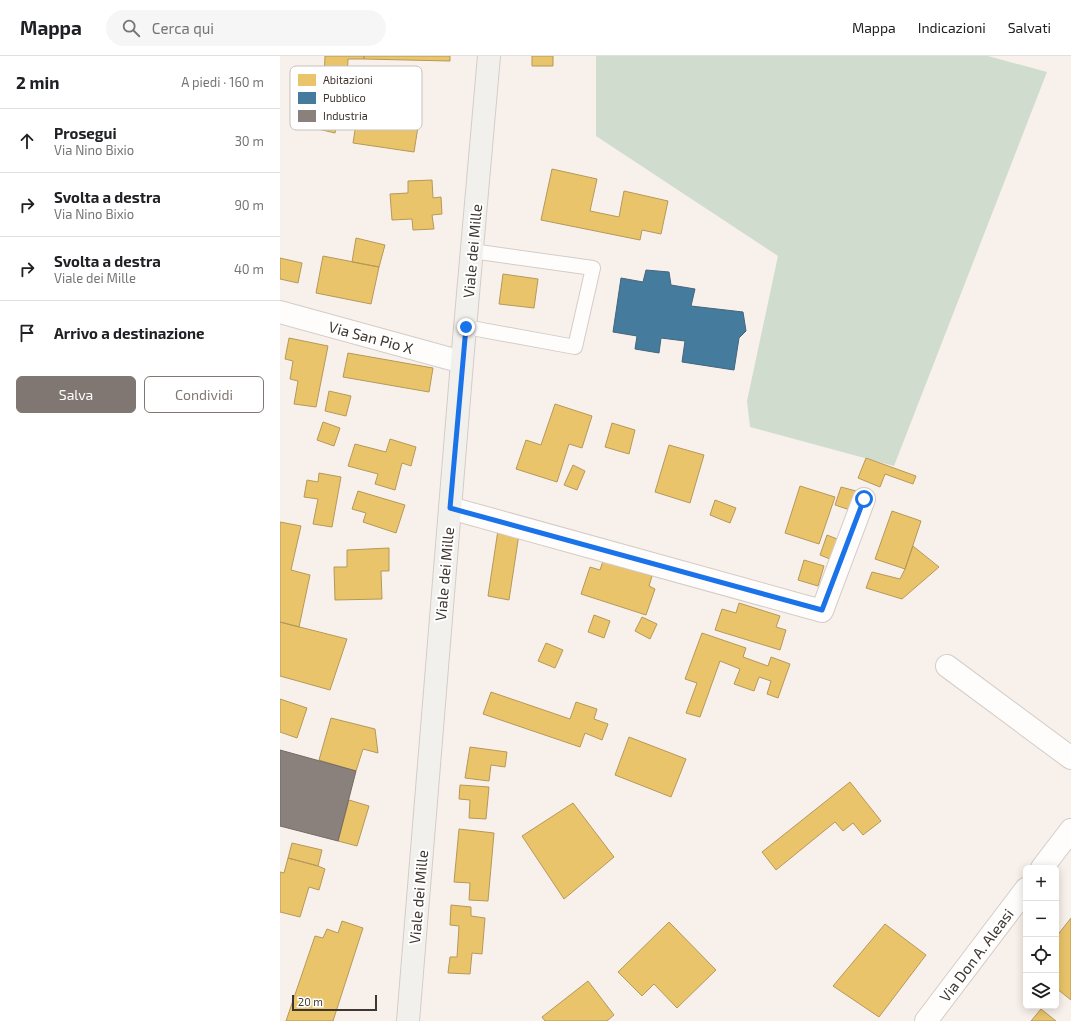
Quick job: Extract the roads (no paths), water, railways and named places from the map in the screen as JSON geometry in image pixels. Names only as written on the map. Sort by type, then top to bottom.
[{"type":"main road","name":"Viale dei Mille","points":[[408,1021],[462,362],[489,56]]},
{"type":"street","name":"Via San Pio X","points":[[280,312],[462,362]]},
{"type":"street","points":[[450,508],[822,610],[864,499]]},
{"type":"street","points":[[947,666],[1071,758]]},
{"type":"street","points":[[1044,865],[1071,830]]},
{"type":"street","name":"Via Don A. Aleasi","points":[[926,1021],[1023,893]]},
{"type":"lane","points":[[466,327],[575,347],[593,268],[472,251]]}]
